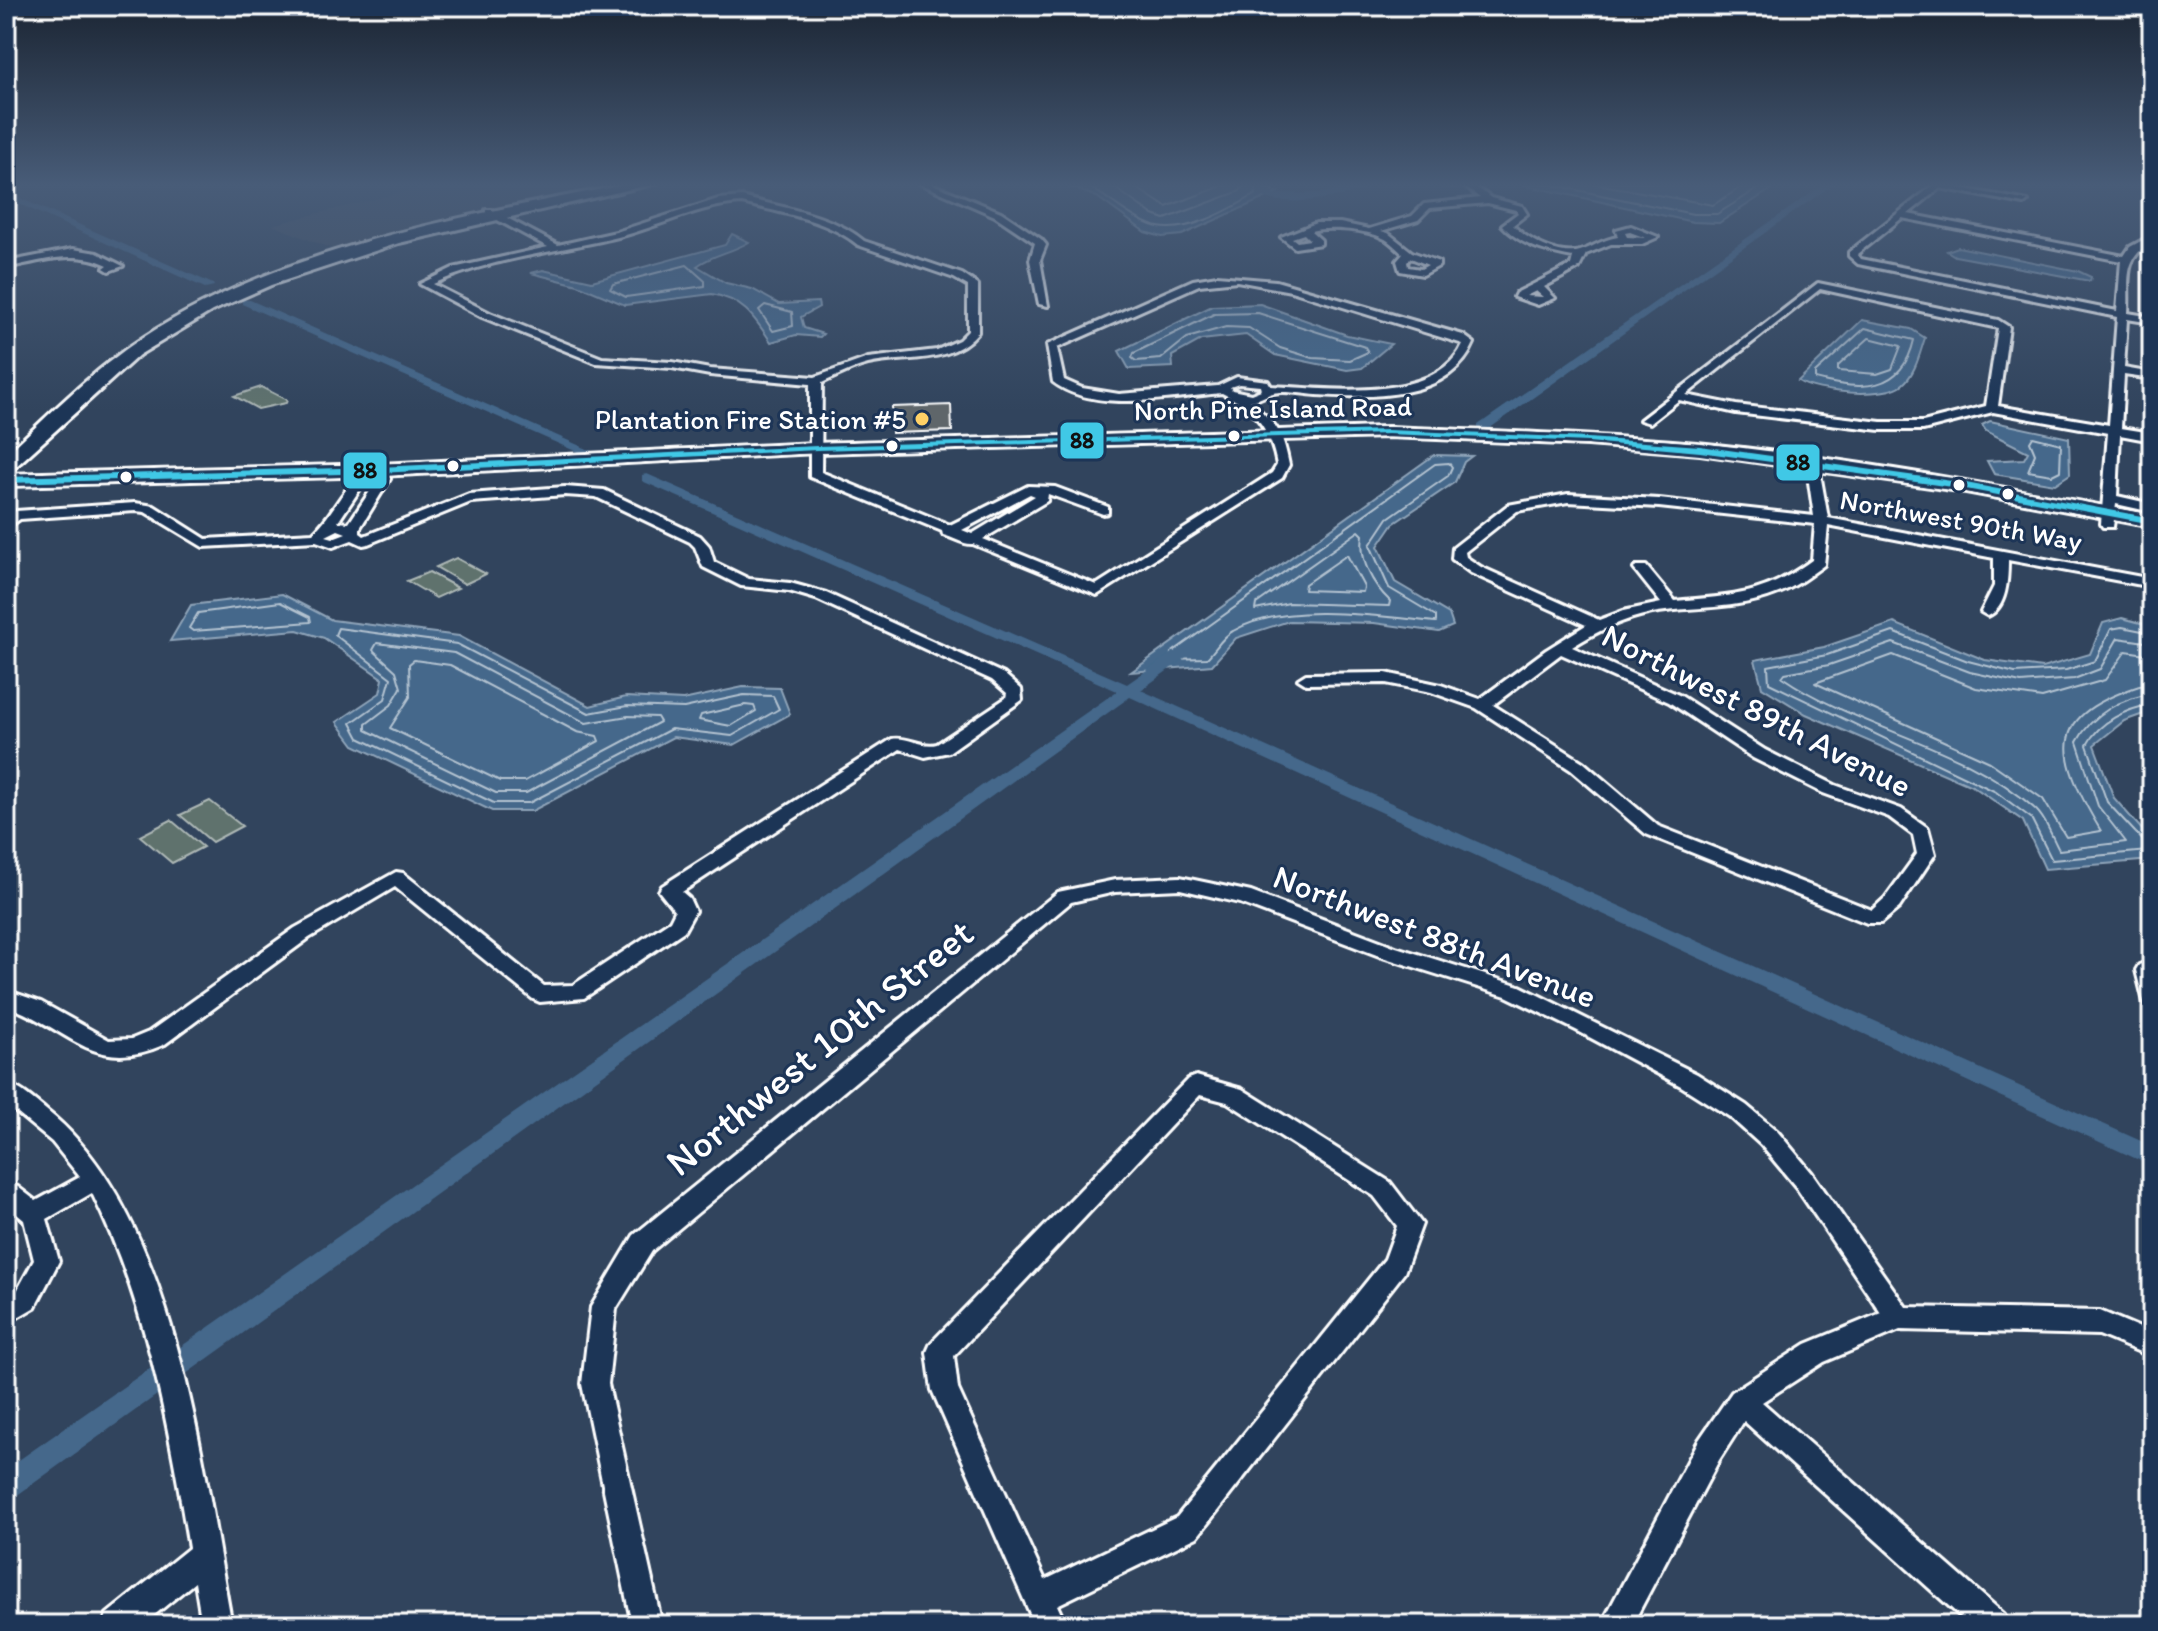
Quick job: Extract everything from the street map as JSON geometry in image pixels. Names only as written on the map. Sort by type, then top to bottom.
[{"type":"main road","points":[[6,443],[113,350],[192,306],[315,259]]},
{"type":"main road","points":[[6,465],[111,368],[155,337],[209,307],[338,259]]},
{"type":"main road","name":"North Pine Island Road","points":[[6,480],[381,475],[1273,433],[1813,469],[2108,511],[2152,521]]},
{"type":"main road","name":"North Pine Island Road","points":[[6,492],[359,480],[381,475]]},
{"type":"main road","name":"North Pine Island Road","points":[[2108,511],[2152,534]]},
{"type":"street","points":[[6,265],[40,259]]},
{"type":"street","points":[[99,259],[118,266],[109,268]]},
{"type":"street","points":[[506,259],[456,270],[425,284],[486,315],[600,361],[672,365],[710,372],[816,381],[865,362],[937,354],[961,344],[973,332],[973,285],[958,276],[908,259]]},
{"type":"street","points":[[1035,259],[1044,304]]},
{"type":"street","points":[[1537,286],[1576,266],[1577,259]]},
{"type":"street","points":[[1856,259],[2152,320]]},
{"type":"street","points":[[2126,259],[2108,511],[2152,508]]},
{"type":"street","points":[[1241,397],[1264,393],[1402,390],[1449,368],[1467,352],[1469,343],[1459,337],[1282,286],[1244,277],[1220,277],[1197,282],[1051,347],[1059,382],[1076,392],[1121,398],[1224,389],[1241,397],[1249,410],[1273,433]]},
{"type":"street","points":[[1646,420],[1818,286],[1994,322],[2004,327],[1992,408]]},
{"type":"street","points":[[2119,371],[2152,376]]},
{"type":"street","points":[[816,381],[815,474],[948,532],[1097,591],[1277,475],[1283,465],[1266,409],[1264,383],[1244,379],[1227,383],[1224,389]]},
{"type":"street","points":[[1679,397],[1736,409],[1881,426],[1923,426],[1992,408],[2152,437]]},
{"type":"street","points":[[1306,679],[1386,678],[1435,688],[1482,705],[1598,625],[1670,605],[1703,606],[1764,596],[1794,583],[1819,562],[1822,521],[1813,469]]},
{"type":"street","points":[[6,525],[16,515],[135,507],[149,509],[203,543],[322,533],[333,543],[353,531],[381,475]]},
{"type":"street","points":[[322,533],[359,480]]},
{"type":"street","points":[[948,532],[1028,490],[1041,490],[1103,510]]},
{"type":"street","points":[[970,541],[1042,498],[1041,490]]},
{"type":"street","points":[[6,998],[34,1007],[104,1047],[116,1050],[139,1047],[157,1038],[302,933],[396,878],[540,994],[577,993],[677,926],[685,911],[682,903],[669,891],[898,743],[925,752],[943,748],[1009,706],[1015,692],[998,677],[821,596],[790,587],[746,583],[708,564],[702,546],[695,539],[593,492],[485,494],[363,541],[353,531]]},
{"type":"street","name":"Northwest 90th Way","points":[[1598,625],[1459,559],[1458,551],[1513,508],[1568,498],[1659,503],[1822,521],[2152,583]]},
{"type":"street","points":[[1988,612],[2001,586],[2001,553]]},
{"type":"street","points":[[1641,569],[1670,605]]},
{"type":"street","name":"Northwest 89th Avenue","points":[[1482,705],[1577,766],[1652,830],[1874,918],[1892,903],[1926,854],[1922,832],[1895,813],[1829,789],[1759,754],[1675,699],[1562,648]]},
{"type":"street","name":"Northwest 88th Avenue","points":[[1115,886],[1180,883],[1244,897],[1389,952],[1513,991],[1689,1080],[1738,1111],[1769,1138],[1804,1180],[1899,1318]]},
{"type":"street","name":"Northwest 10th Street","points":[[647,1625],[595,1384],[604,1307],[643,1243],[1065,897],[1115,886]]},
{"type":"street","points":[[2149,968],[2152,1001]]},
{"type":"street","points":[[1038,1599],[1187,1527],[1395,1265],[1410,1224],[1382,1189],[1234,1095],[1196,1085],[940,1352],[945,1390],[1038,1599],[1051,1625]]},
{"type":"street","points":[[6,1092],[68,1143],[95,1180],[116,1217],[151,1310],[175,1400],[217,1625]]},
{"type":"street","points":[[34,1214],[95,1180]]},
{"type":"street","points":[[6,1191],[34,1214],[47,1261],[26,1299],[6,1312]]},
{"type":"street","points":[[1616,1625],[1709,1450],[1741,1401],[1815,1353],[1899,1318],[2100,1323],[2152,1345]]},
{"type":"street","points":[[1741,1401],[1993,1625]]},
{"type":"street","points":[[118,1625],[204,1555]]},
{"type":"green space","points":[[261,387],[287,400],[286,403],[258,409],[234,396]]},
{"type":"green space","points":[[456,558],[486,574],[465,584],[436,567]]},
{"type":"green space","points":[[429,572],[458,588],[436,598],[407,581]]},
{"type":"green space","points":[[210,801],[242,826],[212,842],[180,815]]},
{"type":"green space","points":[[171,820],[203,847],[172,863],[140,836]]},
{"type":"water","points":[[673,259],[709,259],[697,266],[726,283],[752,289],[779,304],[818,302],[819,307],[801,317],[804,328],[823,334],[820,337],[796,335],[771,342],[753,317],[740,305],[723,297],[712,294],[625,305],[578,285],[531,273],[543,270],[592,281]]},
{"type":"water","points":[[1972,259],[2019,259],[2078,271],[2091,277],[2090,281]]},
{"type":"water","points":[[1260,304],[1347,335],[1391,344],[1362,368],[1347,370],[1275,355],[1246,335],[1201,340],[1172,356],[1173,367],[1129,369],[1119,351],[1212,306]]},
{"type":"water","points":[[1862,320],[1911,329],[1925,338],[1914,368],[1903,384],[1882,392],[1851,393],[1820,389],[1798,381]]},
{"type":"water","points":[[1990,421],[2069,438],[2070,474],[2055,484],[1994,474],[1987,461],[2024,459],[2028,452],[1986,431],[1982,425]]},
{"type":"water","points":[[1434,455],[1472,456],[1464,462],[1455,482],[1393,524],[1378,546],[1395,582],[1449,614],[1453,626],[1439,632],[1374,623],[1289,621],[1236,638],[1212,665],[1131,672]]},
{"type":"water","points":[[282,594],[332,620],[459,636],[590,706],[626,697],[683,700],[743,687],[780,688],[790,714],[734,745],[673,737],[532,811],[492,811],[354,745],[337,722],[380,693],[383,679],[324,638],[297,630],[170,641],[191,605]]},
{"type":"water","points":[[2122,618],[2152,626],[2152,711],[2124,721],[2094,745],[2114,798],[2152,841],[2152,860],[2045,869],[2023,821],[1974,787],[1806,714],[1762,687],[1755,660],[1824,647],[1894,623],[1985,660],[2042,668],[2090,654],[2103,623]]},
{"type":"building","name":"Plantation Fire Station #5","points":[[951,405],[952,431],[892,433],[892,407]]},
{"type":"waterway","points":[[149,259],[209,286]]},
{"type":"waterway","points":[[1482,428],[1723,259]]},
{"type":"waterway","points":[[246,302],[588,452]]},
{"type":"waterway","points":[[647,478],[1129,691]]},
{"type":"waterway","points":[[1129,691],[1179,655]]},
{"type":"waterway","points":[[6,1486],[1129,691]]},
{"type":"waterway","points":[[1129,691],[2152,1156]]},
{"type":"transit line","name":"88","points":[[6,480],[379,470],[817,448],[1388,432],[1588,440],[1700,449],[1966,486],[2152,521]]},
{"type":"place","name":"Plantation Fire Station #5","points":[[922,419]]}]
